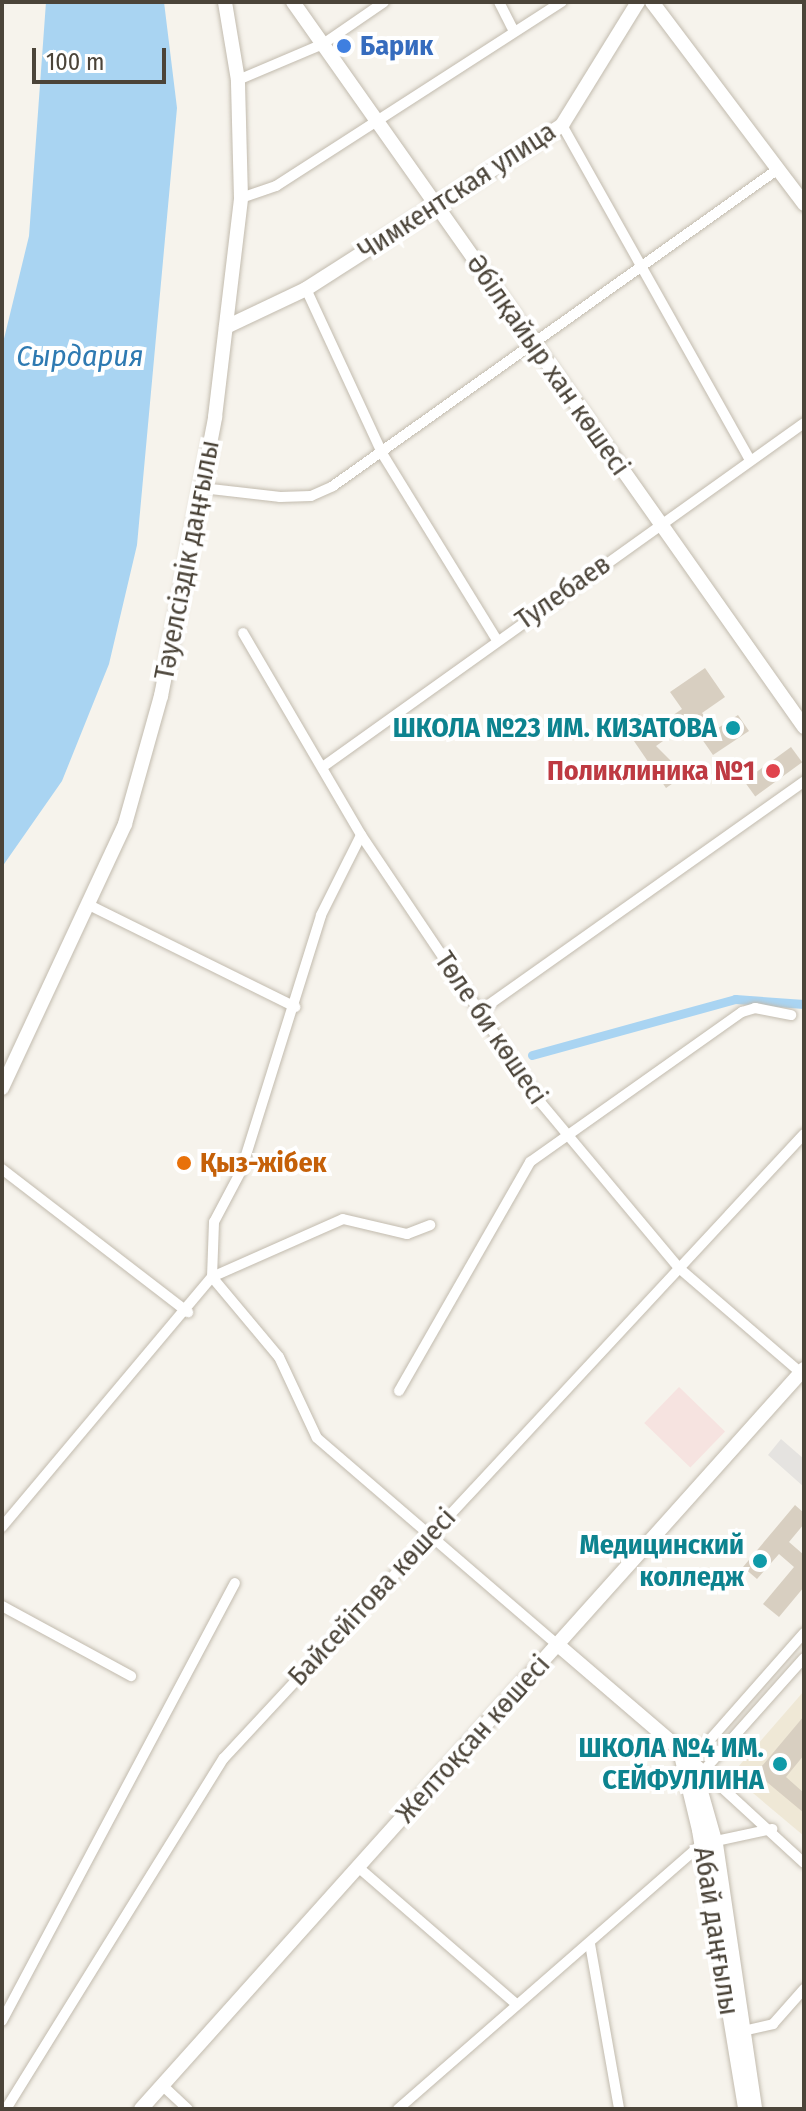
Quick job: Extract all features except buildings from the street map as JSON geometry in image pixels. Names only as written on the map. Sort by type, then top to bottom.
[{"type":"street","name":"Тәуелсіздік даңғылы","points":[[2,1088],[91,906],[125,824],[161,696],[202,488],[241,198],[238,80],[225,2]]},
{"type":"street","name":"Әбілқайыр хан көшесі","points":[[293,2],[804,727]]},
{"type":"street","points":[[238,80],[323,44],[384,2]]},
{"type":"street","points":[[499,2],[514,31]]},
{"type":"street","points":[[241,198],[276,186],[374,118],[562,2]]},
{"type":"street","name":"Чимкентская улица","points":[[226,327],[306,289],[562,125],[638,2]]},
{"type":"street","points":[[652,2],[804,204]]},
{"type":"street","points":[[562,125],[750,460]]},
{"type":"street","points":[[202,488],[311,496],[383,455],[778,169]]},
{"type":"street","points":[[306,289],[383,455],[496,639]]},
{"type":"street","name":"Тулебаев","points":[[324,766],[496,639],[804,423]]},
{"type":"street","name":"Төле би көшесі","points":[[243,633],[324,766],[361,835],[568,1135],[679,1268],[802,1371]]},
{"type":"street","points":[[480,1011],[804,782]]},
{"type":"street","points":[[361,835],[321,915],[295,1007],[241,1171],[214,1222],[212,1277],[279,1357],[310,1431],[687,1758],[706,1768],[804,1863]]},
{"type":"street","points":[[91,906],[295,1007]]},
{"type":"street","points":[[399,1391],[520,1172],[742,1012],[755,1008],[791,1015]]},
{"type":"street","name":"Байсейітова көшесі","points":[[6,2109],[224,1758],[804,1134]]},
{"type":"street","points":[[2,1169],[188,1312]]},
{"type":"street","points":[[2,1527],[188,1312],[212,1277],[343,1219],[407,1234],[430,1225]]},
{"type":"street","name":"Желтоқсан көшесі","points":[[141,2109],[802,1371]]},
{"type":"street","points":[[2,2021],[235,1583]]},
{"type":"street","points":[[2,1606],[131,1676]]},
{"type":"street","points":[[687,1758],[804,1633]]},
{"type":"street","points":[[706,1768],[804,1658]]},
{"type":"street","name":"Абай даңғылы","points":[[687,1758],[709,1844],[755,2109]]},
{"type":"street","points":[[398,2109],[516,2004],[709,1844],[772,1829]]},
{"type":"street","name":"Абай даңғылы","points":[[709,1844],[745,2109]]},
{"type":"street","points":[[358,1867],[516,2004]]},
{"type":"street","points":[[590,1944],[619,2109]]},
{"type":"street","points":[[743,2031],[773,2024],[804,1989]]},
{"type":"street","points":[[162,2085],[188,2109]]},
{"type":"shaded area","points":[[679,1387],[725,1431],[690,1467],[644,1423]]},
{"type":"shaded area","points":[[781,1439],[804,1459],[804,1487],[768,1455]]},
{"type":"shaded area","points":[[804,1691],[804,1836],[741,1783],[738,1767]]},
{"type":"water","name":"Сырдария","points":[[46,2],[164,2],[177,108],[137,545],[109,664],[62,781],[2,867],[2,347],[29,236]]},
{"type":"waterway","points":[[532,1055],[735,999],[804,1004]]},
{"type":"place","name":"Барик","points":[[344,46]]},
{"type":"place","name":"ШКОЛА №23 ИМ. КИЗАТОВА","points":[[733,728]]},
{"type":"place","name":"Поликлиника №1","points":[[773,771]]},
{"type":"place","name":"Қыз-жібек","points":[[184,1163]]},
{"type":"place","name":"Медицинский колледж","points":[[760,1561]]},
{"type":"place","name":"ШКОЛА №4 ИМ. СЕЙФУЛЛИНА","points":[[780,1764]]}]
